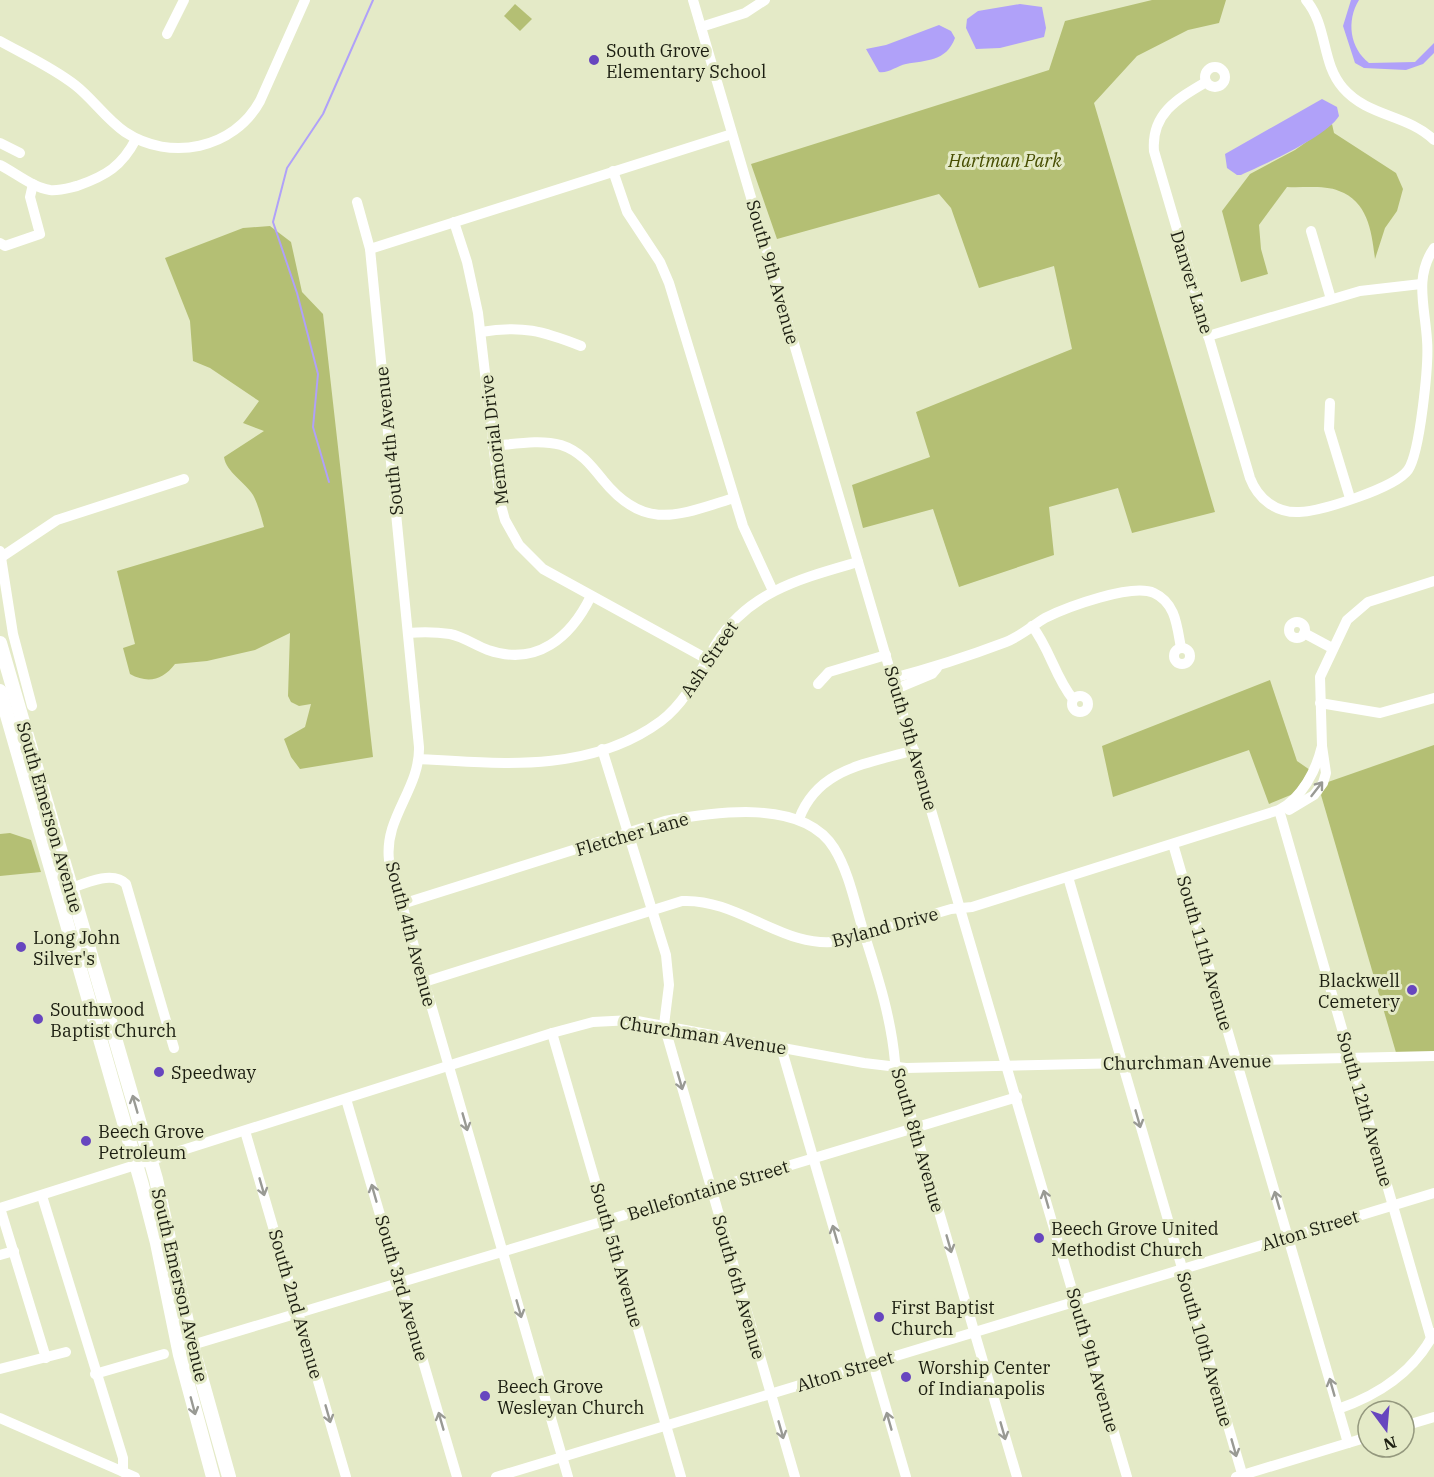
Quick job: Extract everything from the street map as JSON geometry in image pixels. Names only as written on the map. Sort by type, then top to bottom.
[{"type":"main road","name":"South Emerson Avenue","points":[[0,643],[59,844],[57,893],[157,1243],[180,1355],[213,1477]]},
{"type":"main road","name":"South Emerson Avenue","points":[[0,691],[45,845],[71,888],[151,1160],[192,1345],[229,1477]]},
{"type":"street","points":[[167,34],[184,0]]},
{"type":"street","points":[[0,41],[70,81],[95,102],[115,124],[136,139],[162,147],[185,149],[216,141],[236,129],[258,104],[305,0]]},
{"type":"street","name":"South 9th Avenue","points":[[693,0],[962,908],[1127,1477]]},
{"type":"street","points":[[701,27],[745,13],[765,0]]},
{"type":"street","points":[[1306,0],[1321,26],[1330,65],[1344,90],[1368,108],[1410,121],[1434,140]]},
{"type":"street","name":"Danver Lane","points":[[1206,82],[1178,99],[1163,113],[1156,127],[1154,147],[1250,478],[1263,499],[1276,508],[1295,512],[1350,498]]},
{"type":"street","points":[[370,249],[732,134]]},
{"type":"street","points":[[0,165],[33,184],[49,189],[62,189],[100,178],[119,165],[136,139]]},
{"type":"street","points":[[0,143],[20,153]]},
{"type":"street","points":[[613,171],[627,212],[660,262],[669,283],[749,544],[773,591]]},
{"type":"street","points":[[0,243],[5,246],[40,234],[30,197],[33,184]]},
{"type":"street","name":"South 4th Avenue","points":[[357,202],[370,249],[419,759],[414,783],[394,819],[389,837],[389,860],[568,1477]]},
{"type":"street","name":"Memorial Drive","points":[[454,222],[471,278],[481,332],[502,512],[519,545],[543,569],[707,659]]},
{"type":"street","points":[[1311,231],[1331,299]]},
{"type":"street","points":[[1330,403],[1329,429],[1350,498],[1387,487],[1398,481],[1412,464],[1416,449],[1427,349],[1421,284],[1423,268],[1434,248]]},
{"type":"street","points":[[1208,336],[1360,291],[1421,284]]},
{"type":"street","points":[[481,332],[512,327],[531,328],[581,346]]},
{"type":"street","points":[[493,446],[539,442],[568,448],[588,461],[625,503],[652,515],[678,515],[734,498]]},
{"type":"street","points":[[1,555],[57,520],[184,479]]},
{"type":"street","name":"South Emerson Avenue","points":[[1,555],[13,634],[32,706]]},
{"type":"street","name":"Ash Street","points":[[419,759],[523,764],[562,760],[640,735],[662,720],[683,699],[729,626],[742,611],[773,591],[798,580],[858,562]]},
{"type":"street","name":"Byland Drive","points":[[424,982],[682,901],[711,903],[813,942],[835,943],[972,907],[1279,810],[1295,808],[1319,789],[1326,772],[1322,746],[1321,673],[1347,620],[1362,606],[1434,581]]},
{"type":"street","points":[[893,678],[939,666],[1013,639],[1059,612],[1131,590],[1154,593],[1169,605],[1175,616],[1180,648]]},
{"type":"street","points":[[408,633],[448,634],[495,652],[531,652],[550,646],[565,636],[582,615],[591,596]]},
{"type":"street","points":[[1032,626],[1044,644],[1062,684],[1073,699]]},
{"type":"street","points":[[1304,633],[1332,648]]},
{"type":"street","points":[[818,684],[828,672],[886,655]]},
{"type":"street","points":[[896,689],[932,675],[939,666]]},
{"type":"street","points":[[1320,703],[1380,713],[1434,698]]},
{"type":"street","name":"South 6th Avenue","points":[[602,749],[653,909],[669,972],[664,1025],[795,1477]]},
{"type":"street","points":[[799,819],[812,793],[832,777],[914,750]]},
{"type":"street","name":"South 12th Avenue","points":[[1279,810],[1433,1335]]},
{"type":"street","name":"Fletcher Lane","points":[[402,904],[629,832],[684,817],[716,813],[783,815],[799,819]]},
{"type":"street","name":"South 8th Avenue","points":[[799,819],[821,833],[836,851],[864,934],[888,1011],[897,1067],[1017,1477]]},
{"type":"street","name":"South 11th Avenue","points":[[1173,844],[1348,1443]]},
{"type":"street","points":[[57,893],[114,877],[126,884],[174,1048]]},
{"type":"street","name":"South 10th Avenue","points":[[1068,877],[1240,1476]]},
{"type":"street","name":"Churchman Avenue","points":[[0,1208],[552,1033],[607,1020],[632,1020],[664,1025],[897,1067],[1434,1056]]},
{"type":"street","name":"South 5th Avenue","points":[[552,1033],[681,1477]]},
{"type":"street","points":[[781,1047],[906,1477]]},
{"type":"street","name":"Bellefontaine Street","points":[[192,1345],[1017,1097]]},
{"type":"street","name":"South 3rd Avenue","points":[[346,1099],[457,1477]]},
{"type":"street","name":"South 2nd Avenue","points":[[245,1131],[346,1477]]},
{"type":"street","name":"Alton Street","points":[[496,1477],[1434,1192]]},
{"type":"street","points":[[42,1196],[95,1374],[123,1458],[123,1472]]},
{"type":"street","points":[[0,1208],[46,1358]]},
{"type":"street","points":[[0,1255],[14,1251]]},
{"type":"street","points":[[1338,1409],[1366,1399],[1389,1386],[1414,1363],[1433,1335]]},
{"type":"street","points":[[0,1370],[66,1352]]},
{"type":"street","points":[[95,1374],[164,1354]]},
{"type":"street","points":[[1416,1423],[1434,1417]]},
{"type":"street","points":[[0,1418],[135,1477]]},
{"type":"street","points":[[1240,1476],[1356,1441]]},
{"type":"green space","name":"Hartman Park","points":[[1152,0],[1226,0],[1219,23],[1188,30],[1137,56],[1094,103],[1215,512],[1132,533],[1118,488],[1049,507],[1054,555],[959,587],[933,509],[863,528],[852,485],[930,457],[916,412],[1072,349],[1054,266],[979,288],[951,208],[939,194],[777,239],[751,164],[1049,70],[1065,21]]},
{"type":"green space","points":[[515,4],[532,19],[520,31],[504,16]]},
{"type":"green space","points":[[1332,124],[1334,133],[1396,173],[1403,189],[1397,211],[1385,228],[1375,259],[1367,219],[1356,202],[1349,196],[1327,188],[1287,187],[1259,225],[1261,249],[1268,274],[1241,282],[1222,211],[1250,174],[1295,150]]},
{"type":"green space","points":[[270,226],[291,242],[302,292],[323,314],[373,757],[300,769],[291,757],[284,739],[305,727],[311,704],[299,706],[291,702],[288,696],[290,633],[255,650],[207,661],[175,664],[165,674],[155,679],[137,677],[130,674],[123,648],[135,644],[117,571],[264,527],[253,495],[228,467],[224,457],[264,431],[243,423],[259,401],[210,368],[193,361],[190,321],[165,258],[243,228]]},
{"type":"green space","points":[[1270,680],[1297,761],[1310,770],[1293,794],[1269,804],[1249,750],[1113,797],[1102,746]]},
{"type":"green space","points":[[1434,745],[1434,1056],[1397,1056],[1321,795],[1328,782]]},
{"type":"green space","points":[[10,833],[31,840],[41,872],[0,876],[0,834]]},
{"type":"shaded area","points":[[1351,0],[1359,0],[1351,25],[1354,42],[1369,63],[1415,62],[1434,43],[1434,53],[1423,64],[1406,70],[1364,68],[1355,63],[1343,26]]},
{"type":"shaded area","points":[[1020,4],[1042,7],[1046,28],[1044,37],[1000,48],[976,49],[966,28],[967,19],[978,11]]},
{"type":"shaded area","points":[[939,25],[951,31],[955,38],[946,52],[935,59],[879,72],[866,49],[886,45]]},
{"type":"shaded area","points":[[1322,99],[1337,107],[1339,116],[1322,133],[1241,175],[1227,168],[1225,154]]},
{"type":"waterway","points":[[329,482],[313,427],[318,374],[297,293],[273,222],[287,168],[323,114],[373,0]]},
{"type":"place","name":"South Grove Elementary School","points":[[594,60]]},
{"type":"place","name":"Long John Silver's","points":[[21,947]]},
{"type":"place","name":"Blackwell Cemetery","points":[[1412,990]]},
{"type":"place","name":"Southwood Baptist Church","points":[[38,1019]]},
{"type":"place","name":"Speedway","points":[[159,1072]]},
{"type":"place","name":"Beech Grove Petroleum","points":[[86,1141]]},
{"type":"place","name":"Beech Grove United Methodist Church","points":[[1039,1238]]},
{"type":"place","name":"First Baptist Church","points":[[879,1317]]},
{"type":"place","name":"Worship Center of Indianapolis","points":[[906,1377]]},
{"type":"place","name":"Beech Grove Wesleyan Church","points":[[485,1396]]}]
